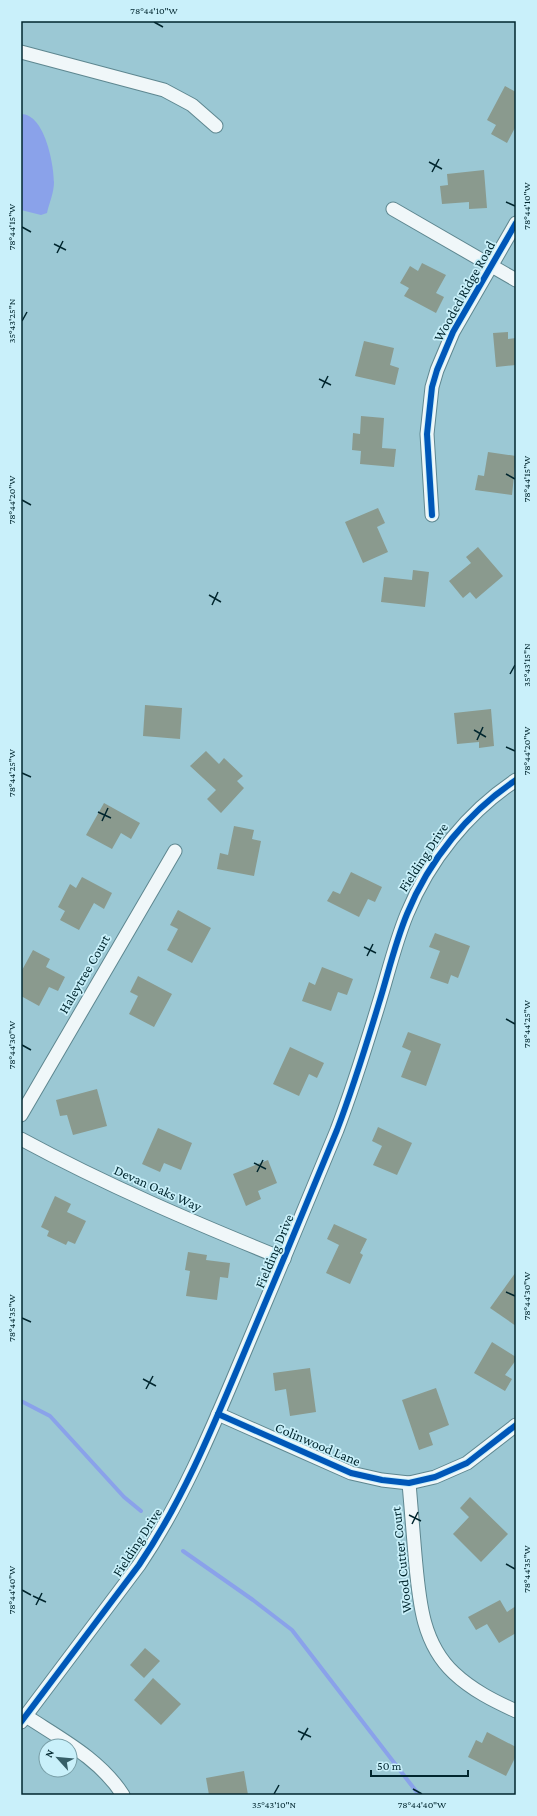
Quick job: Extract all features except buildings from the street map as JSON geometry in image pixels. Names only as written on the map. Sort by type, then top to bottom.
[{"type":"street","points":[[21,52],[164,90],[192,104],[216,126]]},
{"type":"street","points":[[394,209],[516,280]]},
{"type":"street","name":"Wooded Ridge Road","points":[[432,515],[427,434],[432,387],[446,346],[516,223]]},
{"type":"street","name":"Fielding Drive","points":[[24,1719],[156,1541],[191,1473],[218,1414],[284,1259],[337,1130],[354,1084],[398,939],[407,913],[418,890],[447,845],[464,824],[486,802],[516,780]]},
{"type":"street","name":"Haleytree Court","points":[[21,1115],[175,851]]},
{"type":"street","name":"Devan Oaks Way","points":[[21,1139],[66,1163],[149,1202],[219,1233],[284,1259]]},
{"type":"street","name":"Colinwood Lane","points":[[218,1414],[351,1472],[382,1480],[409,1483],[435,1477],[467,1462],[516,1425]]},
{"type":"street","name":"Wood Cutter Court","points":[[409,1483],[418,1588],[424,1621],[429,1637],[445,1664],[466,1683],[488,1697],[516,1711]]},
{"type":"street","points":[[24,1719],[66,1742],[102,1768],[123,1795]]},
{"type":"water","points":[[21,114],[29,116],[36,122],[42,131],[50,153],[54,174],[53,190],[47,213],[41,215],[21,210]]},
{"type":"waterway","points":[[21,1401],[50,1416],[124,1497],[141,1511]]},
{"type":"waterway","points":[[183,1551],[253,1600],[292,1630],[419,1795]]},
{"type":"cycle path","points":[[432,515],[427,434],[432,387],[437,370],[453,332],[516,223]]},
{"type":"cycle path","points":[[21,1722],[139,1565],[168,1517],[194,1468],[228,1391],[337,1130],[364,1051],[399,936],[416,894],[438,856],[466,822],[498,793],[516,780]]},
{"type":"cycle path","points":[[218,1414],[351,1473],[382,1480],[409,1483],[435,1477],[467,1463],[516,1425]]}]
